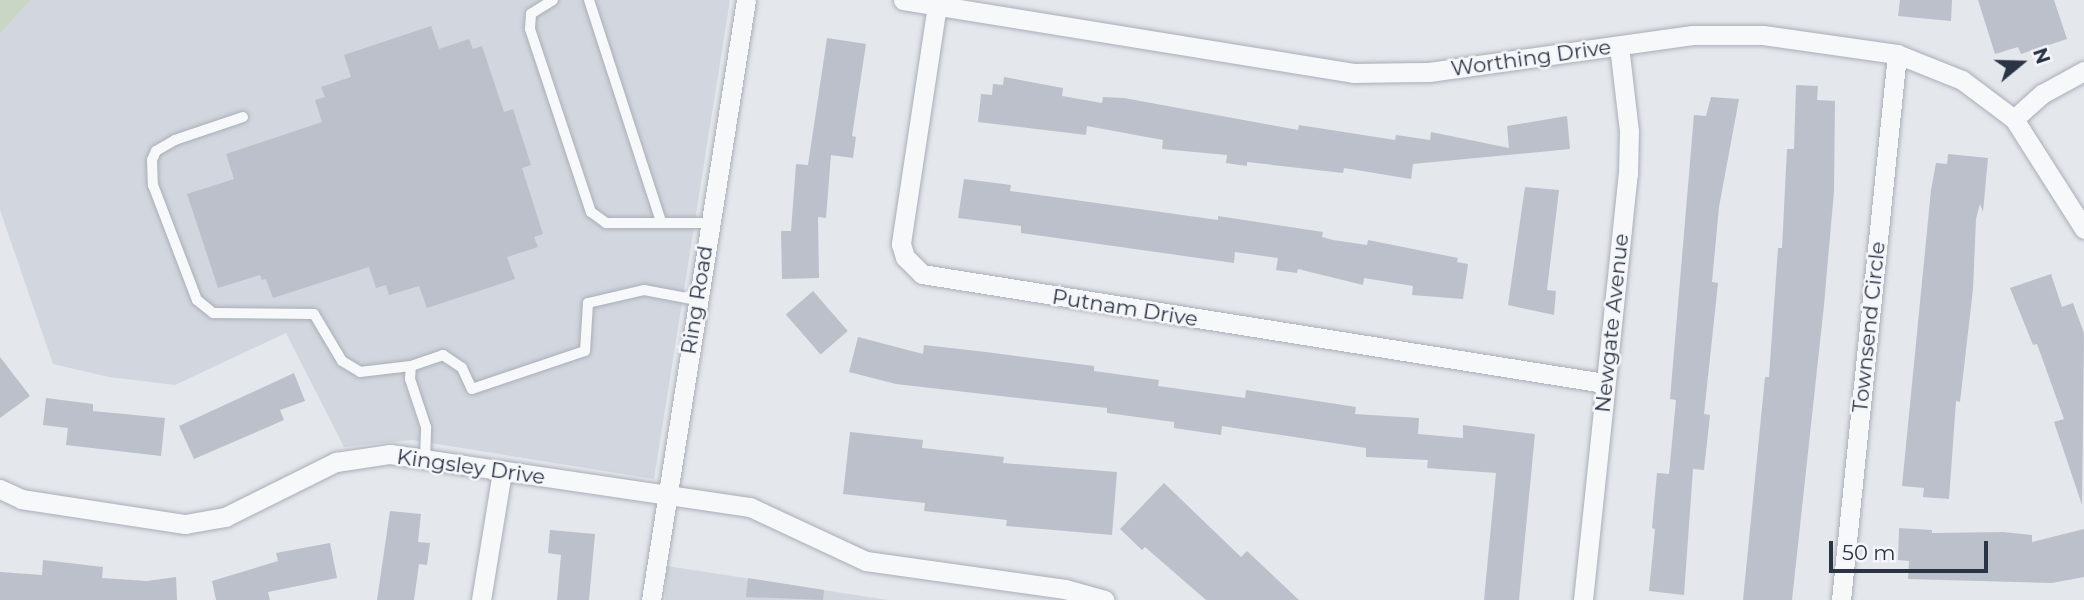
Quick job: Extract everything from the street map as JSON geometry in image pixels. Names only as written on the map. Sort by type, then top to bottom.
[{"type":"street","name":"Ring Road","points":[[651,600],[665,494],[746,0]]},
{"type":"street","name":"Worthing Drive","points":[[903,0],[1353,73],[1429,72],[1731,34],[1837,43],[1897,54],[1962,80],[2014,119],[2084,229]]},
{"type":"street","name":"Putnam Drive","points":[[937,5],[901,244],[905,257],[922,274],[1604,383]]},
{"type":"street","name":"Newgate Avenue","points":[[1583,600],[1628,174],[1628,104],[1619,46]]},
{"type":"street","name":"Townsend Circle","points":[[1841,600],[1897,54]]},
{"type":"street","points":[[2014,119],[2042,94],[2084,71]]},
{"type":"street","name":"Kingsley Drive","points":[[0,489],[22,499],[186,524],[225,517],[335,462],[390,454],[665,494],[765,512],[866,561],[1065,589],[1105,600]]},
{"type":"street","points":[[481,600],[502,472]]},
{"type":"lane","points":[[553,0],[531,14],[530,29],[591,212],[606,223],[709,223]]},
{"type":"lane","points":[[589,0],[661,222]]},
{"type":"lane","points":[[243,117],[175,140],[156,151],[152,160],[153,185],[197,300],[213,313],[314,314],[342,361],[360,372],[411,366],[443,355],[462,368],[472,389],[585,351],[588,303],[644,290],[697,300]]},
{"type":"lane","points":[[411,366],[410,379],[426,427],[425,460]]},
{"type":"shaded area","points":[[31,0],[730,0],[654,479],[412,440],[344,447],[286,333],[175,385],[109,377],[53,364],[0,210],[0,34]]},
{"type":"shaded area","points":[[667,566],[888,600],[665,600]]},
{"type":"green space","points":[[0,0],[31,0],[0,34]]},
{"type":"building","points":[[1900,0],[1952,0],[1951,21],[1898,16]]},
{"type":"building","points":[[1978,0],[2054,0],[2067,39],[2021,54],[2018,47],[1995,54]]},
{"type":"building","points":[[431,26],[439,49],[469,39],[473,49],[482,46],[504,112],[513,109],[531,165],[522,168],[543,234],[534,237],[538,247],[507,257],[515,279],[427,308],[419,286],[389,295],[386,285],[376,288],[369,267],[273,298],[266,279],[262,280],[260,275],[218,288],[187,194],[234,179],[226,154],[322,122],[315,100],[325,97],[321,87],[351,77],[344,55]]},
{"type":"building","points":[[827,38],[866,44],[852,136],[856,137],[853,158],[831,155],[826,218],[818,217],[819,278],[782,279],[781,231],[791,231],[796,164],[808,165]]},
{"type":"building","points":[[1004,77],[1063,88],[1062,96],[1102,103],[1103,97],[1124,98],[1298,130],[1299,125],[1395,140],[1396,135],[1430,140],[1431,132],[1509,148],[1507,126],[1567,116],[1570,149],[1413,164],[1411,179],[1344,168],[1343,173],[1247,162],[1247,166],[1226,163],[1227,155],[1162,149],[1163,140],[1087,126],[1086,135],[978,122],[981,94],[992,95],[993,84],[1003,85]]},
{"type":"building","points":[[1796,85],[1818,86],[1817,100],[1835,101],[1834,191],[1824,305],[1792,600],[1743,600],[1765,377],[1769,377],[1778,248],[1782,248],[1787,149],[1794,149]]},
{"type":"building","points":[[1711,97],[1739,99],[1719,207],[1712,282],[1718,283],[1704,414],[1710,415],[1704,470],[1693,469],[1684,595],[1649,591],[1655,529],[1652,528],[1657,473],[1669,474],[1676,400],[1670,399],[1694,115],[1706,116]]},
{"type":"building","points":[[1948,154],[1988,158],[1983,212],[1980,204],[1976,219],[1973,289],[1960,402],[1956,401],[1949,499],[1923,497],[1924,488],[1902,486],[1931,190],[1936,163],[1947,164]]},
{"type":"building","points":[[964,179],[1011,185],[1010,191],[1218,220],[1218,216],[1323,232],[1322,237],[1333,240],[1367,245],[1368,240],[1458,258],[1457,262],[1468,264],[1463,299],[1412,295],[1413,286],[1364,278],[1363,285],[1298,269],[1297,273],[1276,270],[1278,258],[1235,252],[1234,263],[1021,233],[1021,226],[958,218]]},
{"type":"building","points":[[1525,187],[1559,190],[1547,290],[1556,291],[1554,315],[1508,305]]},
{"type":"building","points":[[2051,274],[2062,307],[2073,303],[2084,333],[2082,505],[2054,422],[2064,419],[2037,344],[2033,345],[2010,288]]},
{"type":"building","points":[[813,291],[848,331],[821,355],[786,315]]},
{"type":"building","points":[[858,337],[923,354],[924,345],[986,352],[1094,366],[1094,371],[1159,380],[1158,386],[1245,398],[1246,390],[1356,407],[1355,414],[1419,418],[1418,434],[1463,438],[1463,425],[1535,434],[1519,600],[1484,600],[1496,473],[1427,468],[1428,460],[1366,457],[1366,448],[1222,426],[1221,435],[1174,428],[1174,422],[1107,413],[1107,408],[896,384],[849,372]]},
{"type":"building","points":[[0,357],[30,396],[0,418]]},
{"type":"building","points":[[294,373],[305,401],[280,410],[284,420],[194,459],[179,426]]},
{"type":"building","points":[[46,398],[93,404],[93,411],[165,418],[161,456],[66,445],[68,428],[43,425]]},
{"type":"building","points":[[850,432],[923,440],[922,448],[1004,457],[1003,463],[1117,472],[1112,535],[1006,526],[1007,520],[924,511],[925,503],[843,494]]},
{"type":"building","points":[[1164,483],[1241,557],[1247,551],[1299,600],[1206,600],[1145,547],[1142,550],[1120,529]]},
{"type":"building","points":[[390,511],[421,514],[418,542],[430,543],[427,565],[419,564],[414,600],[377,600]]},
{"type":"building","points":[[1899,528],[1932,530],[1932,533],[2003,532],[2032,535],[2032,542],[2084,529],[2084,577],[2052,583],[1908,579],[1909,561],[1898,560]]},
{"type":"building","points":[[550,530],[595,534],[589,600],[557,600],[561,555],[548,553]]},
{"type":"building","points":[[330,543],[337,578],[268,592],[270,600],[216,600],[212,581],[278,561],[276,553]]},
{"type":"building","points":[[43,560],[103,567],[102,578],[147,581],[176,577],[177,600],[0,600],[0,572],[42,575]]},
{"type":"building","points":[[748,578],[824,590],[823,600],[746,597]]}]
